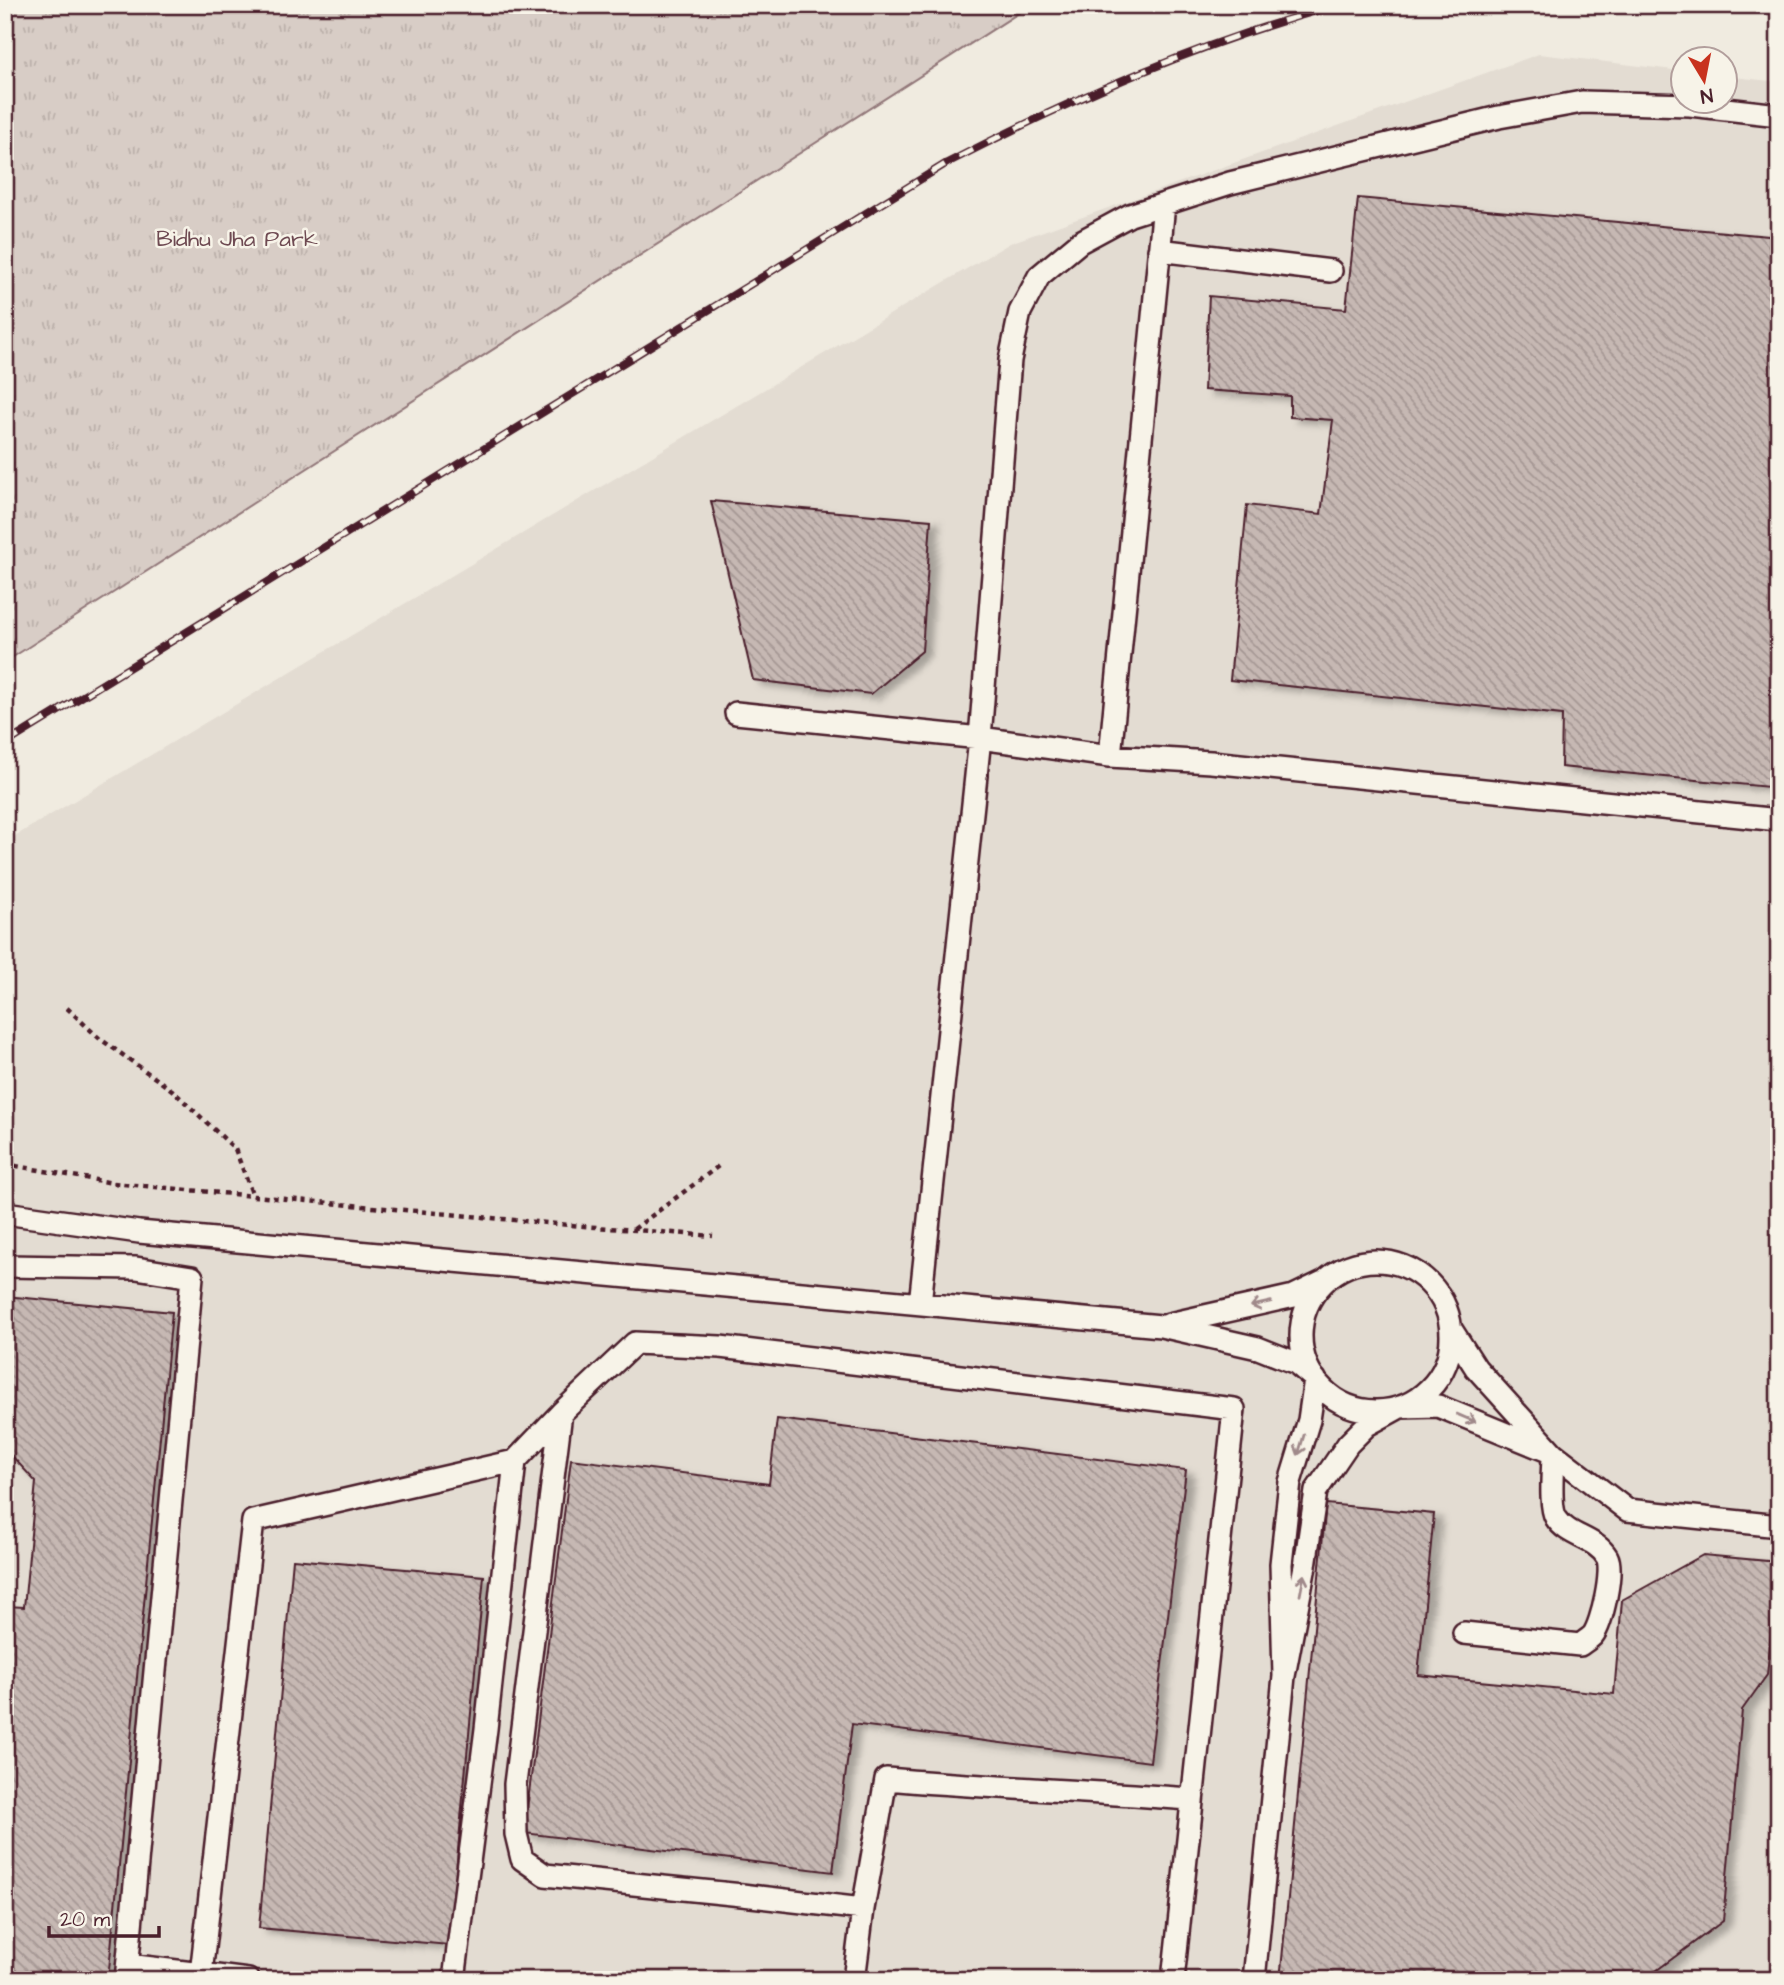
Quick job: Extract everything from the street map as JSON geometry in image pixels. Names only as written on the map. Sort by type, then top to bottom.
[{"type":"lane","points":[[920,1304],[980,738],[1010,360],[1020,312],[1039,276],[1080,242],[1130,215],[1230,183],[1499,117],[1582,102],[1690,105],[1779,116]]},
{"type":"lane","points":[[1110,756],[1164,204]]},
{"type":"lane","points":[[1158,250],[1331,271]]},
{"type":"lane","points":[[736,713],[980,738],[1110,756],[1224,763],[1779,820]]},
{"type":"lane","points":[[5,1213],[139,1232],[1161,1326],[1258,1348],[1296,1363],[1315,1379]]},
{"type":"lane","points":[[136,1268],[139,1232]]},
{"type":"lane","points":[[1161,1326],[1294,1296],[1325,1282],[1350,1266],[1375,1261],[1400,1265],[1422,1277],[1440,1296],[1450,1319],[1451,1344],[1445,1368],[1431,1388],[1411,1403],[1389,1410],[1364,1410],[1341,1403],[1322,1389],[1308,1369],[1301,1346],[1303,1321],[1312,1298],[1325,1282]]},
{"type":"lane","points":[[5,1266],[136,1268],[192,1277],[127,1972],[248,1980]]},
{"type":"lane","points":[[1450,1329],[1476,1368],[1553,1453],[1627,1510],[1779,1526]]},
{"type":"lane","points":[[201,1977],[253,1521],[516,1461],[561,1413],[635,1343],[720,1347],[1234,1409],[1173,1980]]},
{"type":"lane","points":[[1284,1676],[1282,1550],[1290,1482],[1309,1420],[1315,1379]]},
{"type":"lane","points":[[1254,1980],[1284,1676],[1316,1491],[1348,1444],[1367,1425],[1400,1407],[1438,1406],[1553,1453]]},
{"type":"lane","points":[[561,1413],[515,1784],[516,1833],[522,1859],[545,1875],[863,1909]]},
{"type":"lane","points":[[1464,1633],[1580,1645],[1592,1635],[1600,1621],[1609,1577],[1608,1558],[1594,1544],[1567,1530],[1555,1516],[1553,1453]]},
{"type":"lane","points":[[454,1980],[516,1461]]},
{"type":"lane","points":[[854,1980],[863,1909],[886,1779],[988,1788],[1091,1791],[1192,1799]]},
{"type":"path","points":[[67,1008],[99,1038],[172,1090],[235,1149],[253,1196]]},
{"type":"path","points":[[5,1164],[113,1183],[713,1236]]},
{"type":"path","points":[[633,1230],[720,1165]]},
{"type":"shaded area","points":[[1539,54],[1668,69],[1668,116],[1738,116],[1738,77],[1779,82],[1779,1980],[5,1980],[5,842],[1010,243]]},
{"type":"green space","name":"Bidhu Jha Park","points":[[5,5],[1031,5],[5,662]]},
{"type":"building","points":[[1358,198],[1779,237],[1779,788],[1561,767],[1562,715],[1230,680],[1247,505],[1321,514],[1333,420],[1290,417],[1290,396],[1204,390],[1209,296],[1346,309]]},
{"type":"building","points":[[711,501],[931,520],[922,651],[871,694],[753,680]]},
{"type":"building","points":[[5,1296],[172,1312],[108,1980],[5,1980],[5,1620],[7,1606],[24,1607],[36,1482],[11,1455],[5,1454]]},
{"type":"building","points":[[777,1419],[1186,1470],[1150,1762],[852,1724],[833,1872],[524,1833],[571,1459],[769,1484]]},
{"type":"building","points":[[1326,1504],[1434,1514],[1418,1675],[1614,1694],[1622,1600],[1703,1555],[1778,1562],[1767,1675],[1742,1710],[1723,1921],[1645,1979],[1618,1976],[1618,1980],[1280,1980]]},
{"type":"building","points":[[293,1559],[484,1576],[449,1945],[259,1928]]},
{"type":"railway","points":[[5,744],[947,163],[1138,73],[1237,36],[1338,5]]}]
